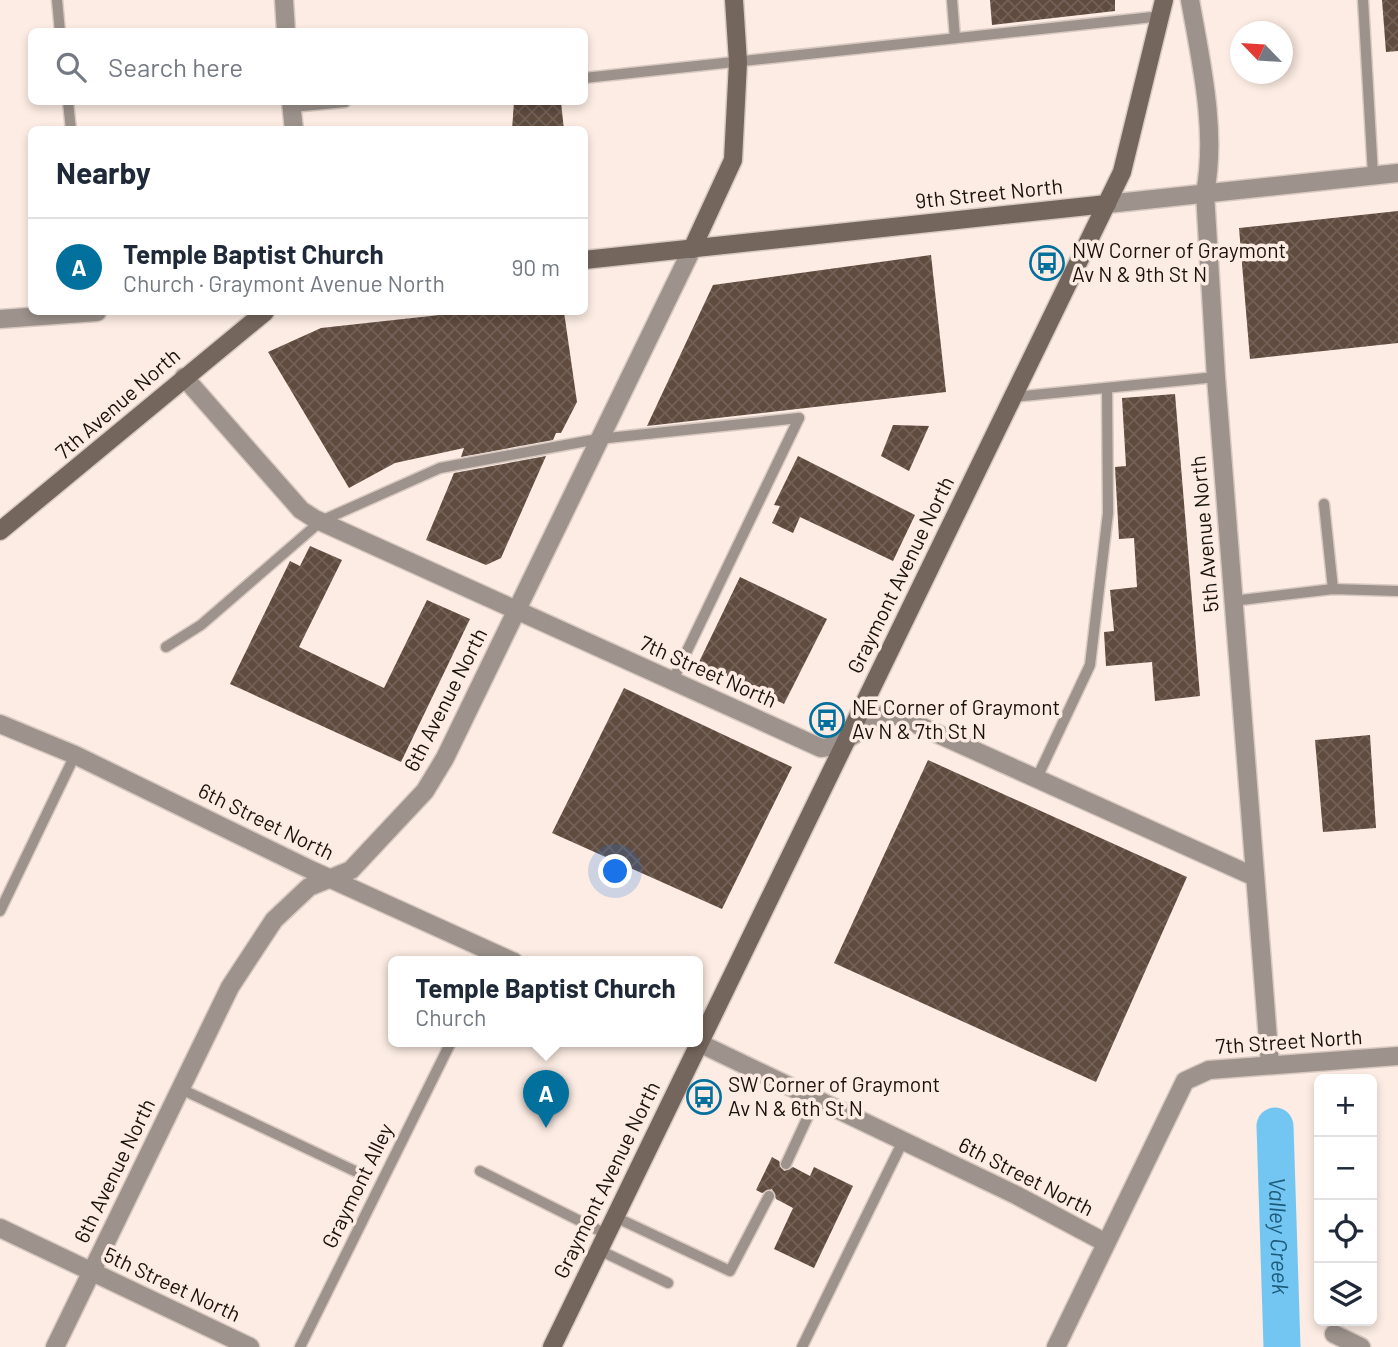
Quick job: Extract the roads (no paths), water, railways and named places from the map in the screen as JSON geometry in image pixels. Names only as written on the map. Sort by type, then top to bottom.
[{"type":"main road","name":"6th Avenue North","points":[[692,249],[733,160],[738,62],[734,0]]},
{"type":"main road","name":"Graymont Avenue North","points":[[703,1033],[1122,172],[1163,8]]},
{"type":"main road","name":"9th Street North","points":[[588,260],[1107,204]]},
{"type":"main road","name":"7th Avenue North","points":[[0,531],[261,315]]},
{"type":"main road","name":"Graymont Avenue North","points":[[552,1347],[696,1047]]},
{"type":"street","points":[[284,0],[286,28]]},
{"type":"street","name":"5th Avenue North","points":[[1190,0],[1202,64],[1211,163],[1205,193],[1216,377],[1270,1065]]},
{"type":"street","points":[[291,105],[294,126]]},
{"type":"street","name":"9th Street North","points":[[1107,204],[1398,173]]},
{"type":"street","name":"6th Avenue North","points":[[55,1347],[230,987],[274,920],[309,887],[351,870],[425,791],[445,758],[692,249]]},
{"type":"street","points":[[0,319],[52,315]]},
{"type":"street","name":"7th Street North","points":[[184,377],[301,510],[321,521],[821,748],[836,745],[868,722],[889,712],[1255,877]]},
{"type":"street","name":"6th Street North","points":[[0,723],[75,755],[489,956]]},
{"type":"street","name":"6th Street North","points":[[703,1045],[1016,1195],[1106,1244]]},
{"type":"street","name":"7th Street North","points":[[1106,1244],[1185,1081],[1209,1070],[1398,1056]]},
{"type":"street","name":"5th Street North","points":[[0,1228],[250,1347]]},
{"type":"street","points":[[1056,1347],[1106,1244]]},
{"type":"street","points":[[1334,1334],[1361,1347]]},
{"type":"lane","points":[[57,0],[60,28]]},
{"type":"lane","points":[[952,0],[955,38]]},
{"type":"lane","points":[[1363,0],[1373,175]]},
{"type":"lane","points":[[588,78],[955,38],[1163,8]]},
{"type":"lane","points":[[68,105],[71,126]]},
{"type":"lane","points":[[1013,397],[1216,377]]},
{"type":"lane","points":[[1035,780],[1090,665],[1108,513],[1107,388]]},
{"type":"lane","points":[[166,647],[201,625],[321,521],[440,468],[598,439],[799,418],[673,681]]},
{"type":"lane","points":[[1324,503],[1333,589]]},
{"type":"lane","points":[[1233,601],[1333,589],[1398,591]]},
{"type":"lane","points":[[0,911],[75,755]]},
{"type":"lane","name":"Graymont Alley","points":[[300,1347],[449,1047]]},
{"type":"lane","points":[[181,1089],[359,1173]]},
{"type":"lane","points":[[786,1164],[816,1099]]},
{"type":"lane","points":[[802,1347],[903,1141]]},
{"type":"lane","points":[[480,1171],[668,1283]]},
{"type":"lane","points":[[615,1217],[730,1271],[769,1196]]},
{"type":"waterway","name":"Valley Creek","points":[[1275,1126],[1282,1347]]},
{"type":"place","name":"NW Corner of Graymont Av N & 9th St N","points":[[1047,263]]},
{"type":"place","name":"NE Corner of Graymont Av N & 7th St N","points":[[827,720]]},
{"type":"place","name":"SW Corner of Graymont Av N & 6th St N","points":[[704,1097]]},
{"type":"place","name":"Temple Baptist Church","points":[[546,1128]]}]
